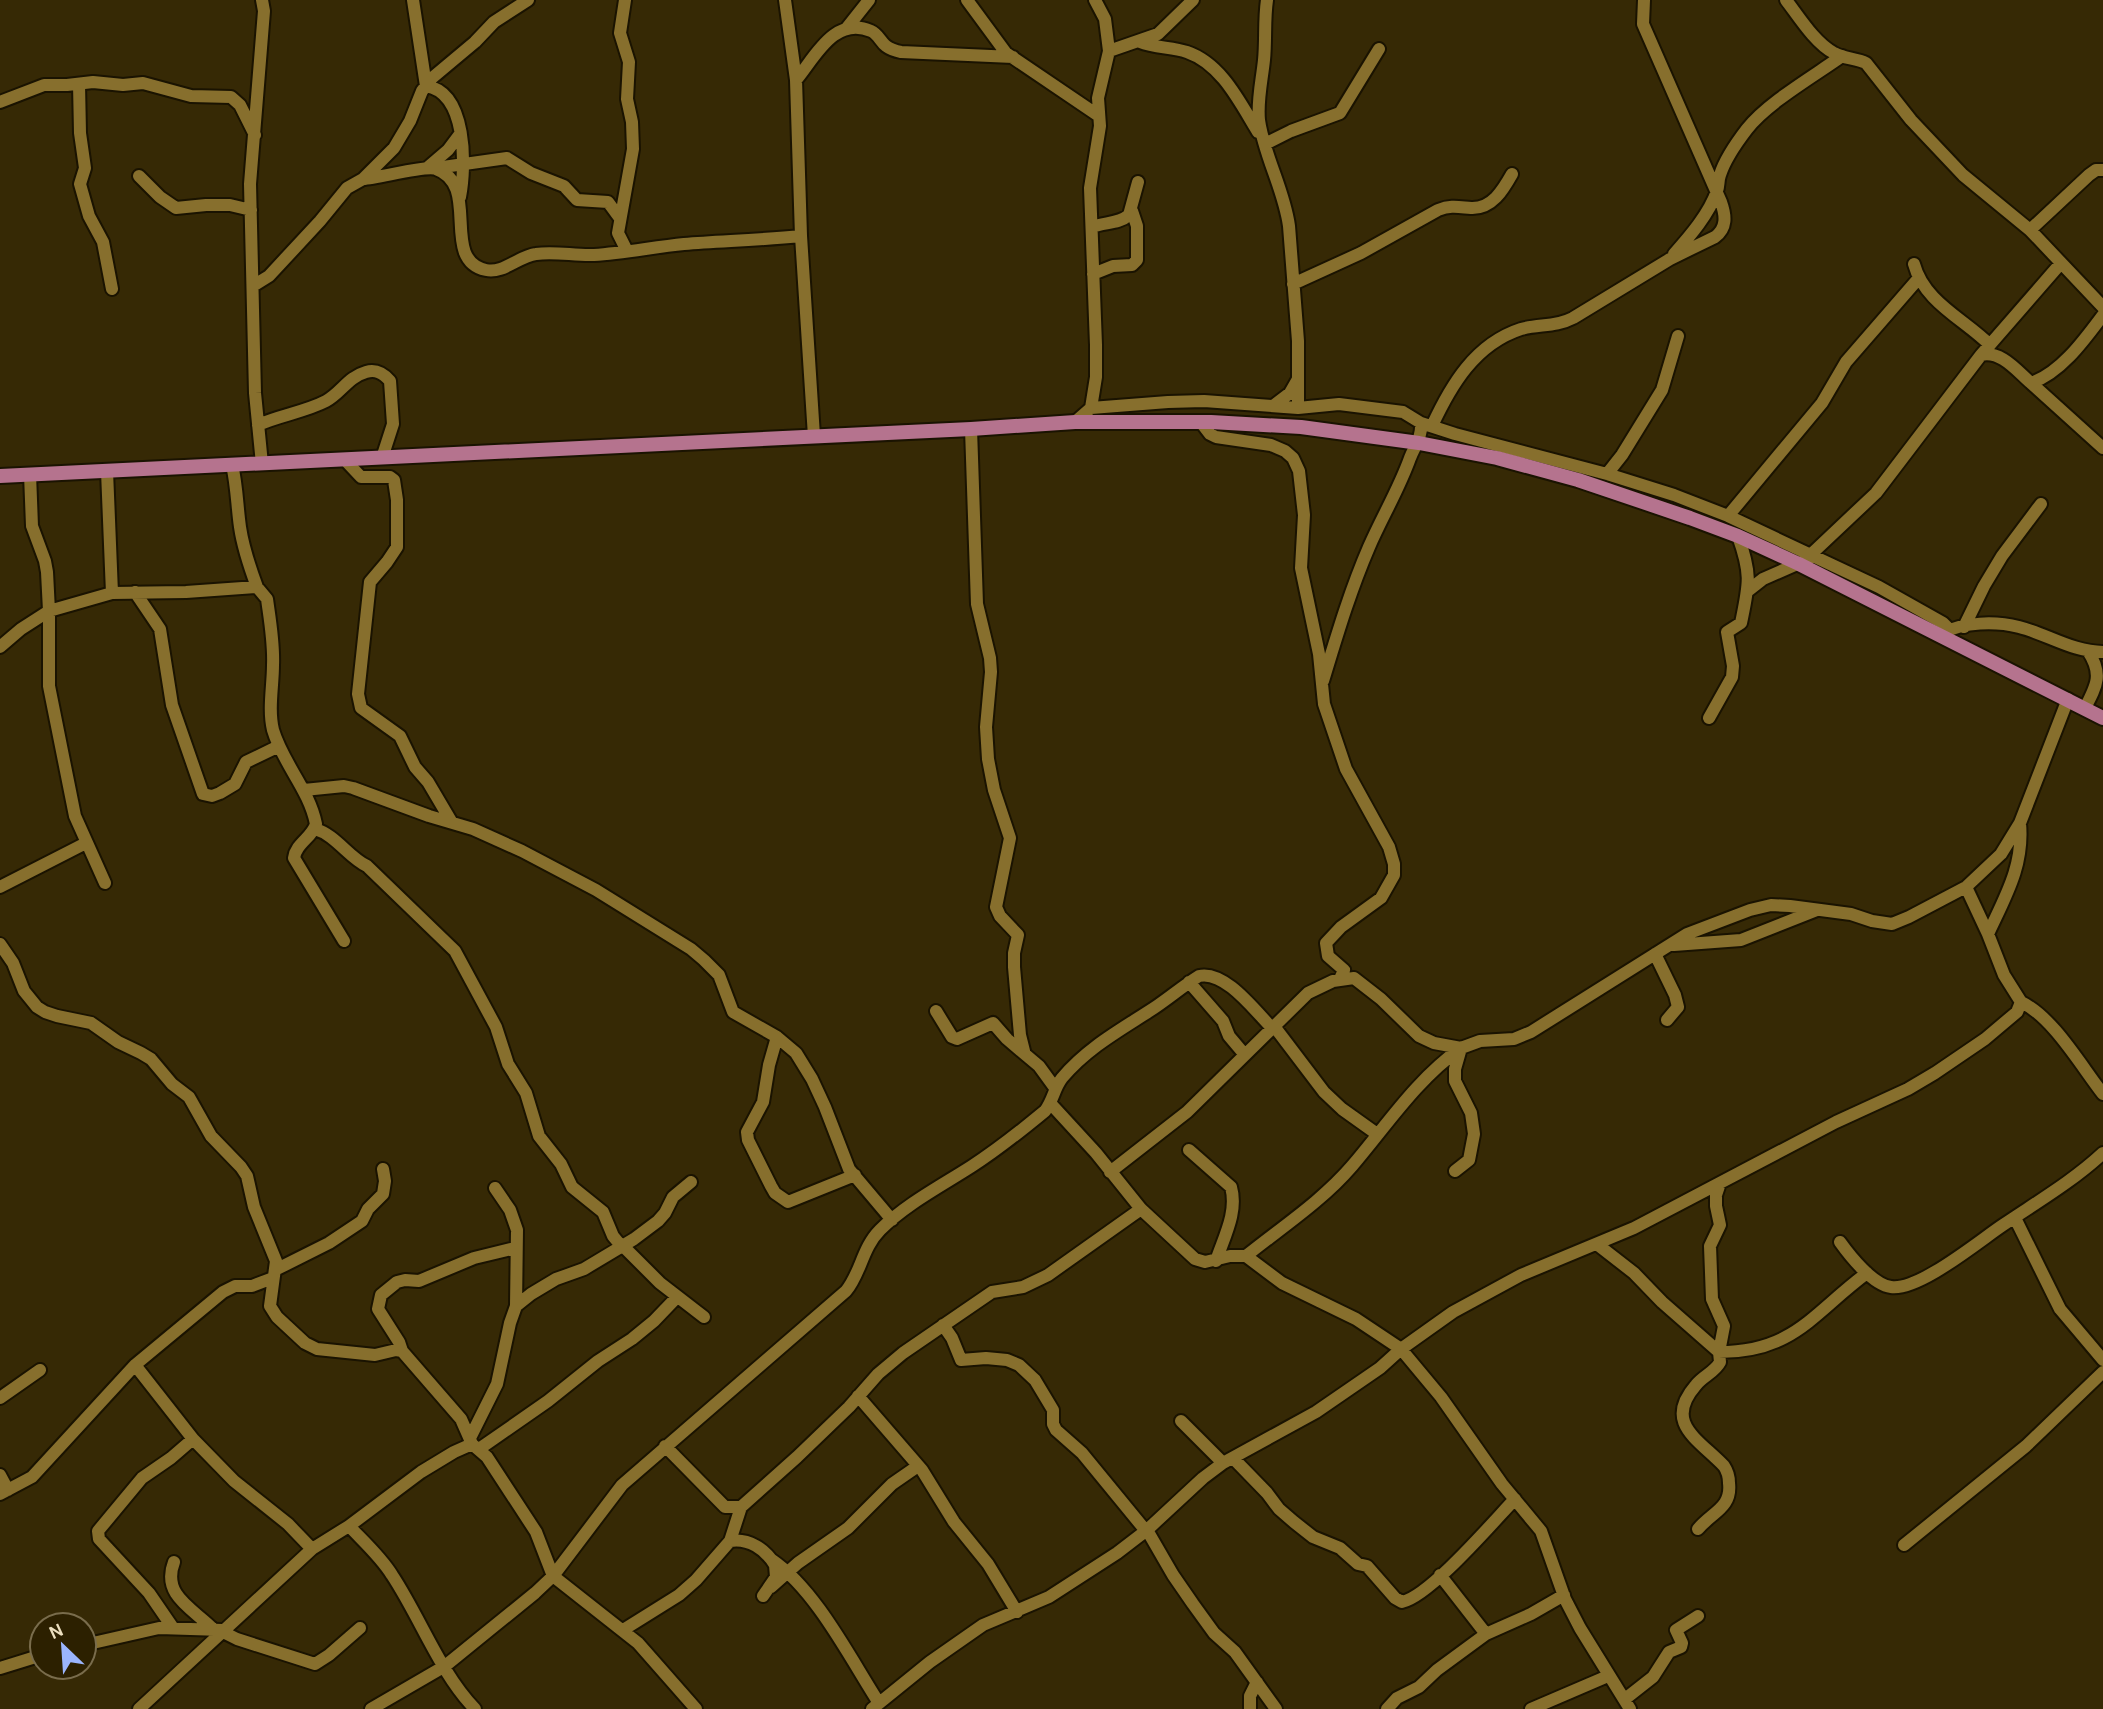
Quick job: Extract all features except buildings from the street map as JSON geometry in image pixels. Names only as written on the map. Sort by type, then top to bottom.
[{"type":"main road","points":[[0,475],[1075,422],[1200,421],[1301,427],[1419,443],[1497,458],[1578,480],[1690,518],[1803,560],[1945,632],[2103,718]]},
{"type":"street","points":[[262,464],[253,348],[250,184],[263,6],[272,0]]},
{"type":"street","points":[[413,0],[425,86]]},
{"type":"street","points":[[253,286],[268,276],[347,188],[363,179],[394,148],[410,121],[425,86],[494,22],[528,0]]},
{"type":"street","points":[[625,0],[620,33],[629,62],[627,99],[632,122],[633,149],[618,233],[626,251]]},
{"type":"street","points":[[785,0],[796,80],[801,236],[814,436]]},
{"type":"street","points":[[796,80],[822,45],[846,29],[869,0]]},
{"type":"street","points":[[967,0],[1006,53],[1099,116]]},
{"type":"street","points":[[1091,408],[1096,377],[1090,188],[1100,127],[1098,98],[1109,51],[1105,19],[1095,0]]},
{"type":"street","points":[[1109,51],[1158,34],[1193,0]]},
{"type":"street","points":[[1267,0],[1265,57],[1259,104],[1265,143],[1286,208],[1298,341],[1298,408]]},
{"type":"street","points":[[1322,684],[1346,603],[1368,549],[1427,425],[1452,385],[1474,358],[1497,340],[1517,330],[1561,324],[1573,318],[1670,259],[1721,232],[1725,221],[1724,211],[1643,24],[1644,0]]},
{"type":"street","points":[[1788,1],[1827,48],[1866,64],[1911,120],[1963,175],[2030,230],[2103,307]]},
{"type":"street","points":[[846,29],[875,33],[887,47],[901,52],[1013,57]]},
{"type":"street","points":[[1140,42],[1192,54],[1212,66],[1224,79],[1265,143]]},
{"type":"street","points":[[1265,143],[1339,113],[1354,85],[1379,49]]},
{"type":"street","points":[[1670,259],[1694,230],[1717,192],[1720,174],[1732,150],[1749,126],[1842,56]]},
{"type":"street","points":[[0,102],[30,88],[44,85],[143,83],[191,96],[231,97],[240,105],[255,135]]},
{"type":"street","points":[[79,84],[80,133],[85,168],[80,184],[89,216],[103,242],[112,289]]},
{"type":"street","points":[[425,86],[436,87],[456,110],[462,164],[462,244],[474,265],[484,270],[492,271],[505,267],[535,254],[593,255],[801,236]]},
{"type":"street","points":[[431,168],[460,134]]},
{"type":"street","points":[[363,179],[507,158],[531,173],[564,186],[577,200],[608,202],[619,217]]},
{"type":"street","points":[[431,168],[445,174],[460,197]]},
{"type":"street","points":[[2030,230],[2089,175],[2096,170],[2103,170]]},
{"type":"street","points":[[1293,284],[1361,253],[1438,210],[1452,205],[1476,208],[1492,202],[1501,194],[1512,174]]},
{"type":"street","points":[[139,176],[160,197],[176,208],[230,205],[251,210]]},
{"type":"street","points":[[1093,274],[1113,266],[1132,265],[1137,260],[1137,226],[1132,211],[1138,182]]},
{"type":"street","points":[[1092,227],[1100,223],[1119,221],[1132,211]]},
{"type":"street","points":[[1749,590],[1763,579],[1803,560],[1876,493],[1934,419],[1968,368],[2061,263]]},
{"type":"street","points":[[1914,264],[1918,279],[1929,293],[1985,350],[2004,360],[2103,448]]},
{"type":"street","points":[[1728,516],[1826,397],[1846,362],[1918,279]]},
{"type":"street","points":[[2031,383],[2049,375],[2103,315]]},
{"type":"street","points":[[1607,474],[1622,455],[1662,390],[1678,336]]},
{"type":"street","points":[[258,425],[282,414],[327,401],[357,375],[370,371],[379,372],[387,378],[391,386],[393,424],[382,458]]},
{"type":"street","points":[[1273,406],[1290,393],[1298,379]]},
{"type":"street","points":[[1075,422],[1091,408],[1168,402],[1298,408],[1339,404],[1403,411],[1427,425],[1455,434],[1607,474],[1674,495],[1728,516],[1803,560]]},
{"type":"street","points":[[1200,421],[1210,434],[1216,437],[1271,445],[1284,451],[1293,458],[1300,471],[1304,514],[1301,568],[1315,636],[1324,704],[1341,758],[1389,847],[1394,864],[1394,875],[1385,892],[1366,910],[1341,927],[1326,943],[1328,956],[1344,970],[1340,979]]},
{"type":"street","points":[[971,429],[977,604],[992,672],[986,727],[988,759],[994,790],[1010,838],[996,907],[1000,916],[1018,935],[1014,967],[1024,1051]]},
{"type":"street","points":[[345,460],[361,477],[390,477],[394,480],[397,500],[397,547],[370,582],[358,694],[361,708],[400,736],[415,767],[428,782],[451,821]]},
{"type":"street","points":[[233,465],[244,549],[257,587],[267,599],[273,652],[271,720],[279,746],[312,808],[315,829]]},
{"type":"street","points":[[107,471],[112,593]]},
{"type":"street","points":[[30,474],[30,509],[45,561],[49,611],[49,686],[73,806],[86,843],[105,883]]},
{"type":"street","points":[[1964,627],[2002,556],[2041,504]]},
{"type":"street","points":[[1709,718],[1732,677],[1733,666],[1727,632],[1741,623],[1749,590],[1748,565],[1738,536]]},
{"type":"street","points":[[0,647],[49,611],[112,593],[257,587]]},
{"type":"street","points":[[135,592],[160,629],[172,705],[203,794],[212,796],[235,784],[246,762],[279,746]]},
{"type":"street","points":[[1945,632],[1995,624],[2019,627],[2088,651],[2103,652]]},
{"type":"street","points":[[2085,708],[2101,678],[2096,659],[2088,651]]},
{"type":"street","points":[[1246,1256],[1323,1196],[1351,1167],[1415,1088],[1461,1048],[1480,1041],[1514,1039],[1531,1032],[1687,934],[1760,907],[1790,906],[1851,914],[1892,924],[1966,887],[2001,855],[2020,823],[2068,699]]},
{"type":"street","points":[[304,790],[344,786],[354,788],[429,816],[451,821],[522,851],[573,877],[691,949],[719,975],[733,1012],[777,1037],[796,1053],[812,1079],[844,1156],[855,1175],[892,1220]]},
{"type":"street","points":[[1988,934],[2018,867],[2022,843],[2020,823]]},
{"type":"street","points":[[315,829],[295,851],[294,858],[344,941]]},
{"type":"street","points":[[315,829],[325,833],[355,860],[368,866],[455,951],[496,1027],[508,1064],[526,1093],[539,1136],[561,1164],[572,1187],[606,1217],[613,1236],[623,1247],[677,1297],[704,1317]]},
{"type":"street","points":[[0,887],[86,843]]},
{"type":"street","points":[[1966,887],[2004,975],[2021,1002],[2051,1027],[2103,1094]]},
{"type":"street","points":[[1666,946],[1741,940],[1817,911]]},
{"type":"street","points":[[0,944],[13,963],[24,991],[37,1007],[57,1016],[91,1023],[118,1042],[151,1059],[172,1084],[192,1100],[211,1136],[242,1167],[247,1176],[254,1206],[273,1251],[275,1274],[270,1306]]},
{"type":"street","points":[[1655,954],[1678,1007],[1667,1020]]},
{"type":"street","points":[[372,1709],[445,1666],[553,1576],[622,1485],[846,1291],[853,1283],[860,1262],[873,1238],[892,1220],[1029,1124],[1051,1104],[1055,1088],[1079,1061],[1114,1032],[1154,1008],[1189,982],[1206,974],[1226,983],[1273,1027],[1325,1092],[1377,1134]]},
{"type":"street","points":[[1110,1172],[1187,1112],[1308,993],[1340,979],[1348,977],[1359,981],[1419,1036],[1434,1043],[1461,1048]]},
{"type":"street","points":[[1189,982],[1223,1021],[1229,1035],[1245,1055]]},
{"type":"street","points":[[730,1541],[745,1541],[759,1548],[788,1572],[814,1603],[875,1706],[930,1662],[983,1625],[1049,1597],[1079,1578],[1147,1530],[1203,1478],[1228,1460],[1316,1412],[1380,1368],[1401,1349],[1453,1312],[1489,1290],[1521,1275],[1634,1228],[1936,1073],[2017,1012],[2021,1002]]},
{"type":"street","points":[[936,1011],[955,1038],[960,1039],[993,1023],[1049,1076],[1055,1088]]},
{"type":"street","points":[[777,1037],[763,1102],[747,1132],[748,1140],[771,1186],[775,1193],[788,1202],[855,1175]]},
{"type":"street","points":[[1455,1171],[1469,1160],[1474,1133],[1471,1113],[1455,1081],[1455,1069],[1461,1048]]},
{"type":"street","points":[[1051,1104],[1096,1153],[1141,1209],[1195,1259],[1216,1261],[1230,1256],[1246,1256],[1282,1283],[1356,1319],[1401,1349],[1441,1397],[1480,1455],[1541,1531],[1564,1595],[1580,1628],[1627,1704],[1653,1676],[1669,1652],[1681,1647],[1676,1630],[1698,1616]]},
{"type":"street","points":[[1189,1150],[1231,1186],[1233,1194],[1231,1217],[1216,1261]]},
{"type":"street","points":[[1840,1242],[1867,1273],[1884,1285],[1900,1287],[1942,1268],[2044,1199],[2103,1153]]},
{"type":"street","points":[[0,1475],[4,1492],[21,1484],[40,1468],[135,1365],[223,1292],[235,1286],[252,1286],[329,1243],[362,1221],[368,1209],[383,1194],[383,1168]]},
{"type":"street","points":[[516,1306],[530,1294],[556,1279],[584,1269],[623,1247],[659,1221],[673,1197],[691,1182]]},
{"type":"street","points":[[1698,1529],[1705,1520],[1726,1505],[1730,1487],[1728,1471],[1688,1430],[1681,1417],[1681,1408],[1695,1386],[1717,1368],[1720,1362],[1724,1326],[1712,1300],[1710,1246],[1720,1225],[1716,1195],[1720,1183]]},
{"type":"street","points":[[474,1443],[497,1384],[516,1306],[517,1230],[510,1210],[495,1188]]},
{"type":"street","points":[[623,1630],[679,1595],[696,1580],[730,1541],[741,1507],[797,1457],[878,1374],[903,1353],[992,1292],[1023,1287],[1048,1275],[1141,1209]]},
{"type":"street","points":[[2015,1218],[2060,1309],[2103,1360]]},
{"type":"street","points":[[1598,1245],[1634,1273],[1661,1302],[1719,1352],[1741,1352],[1770,1346],[1822,1313],[1833,1300],[1867,1273]]},
{"type":"street","points":[[515,1248],[474,1258],[419,1281],[405,1279],[397,1282],[387,1289],[378,1303],[378,1309],[399,1342],[402,1352],[455,1410],[474,1443],[536,1532],[553,1576],[623,1630],[659,1665],[696,1709]]},
{"type":"street","points":[[252,1286],[276,1317],[305,1343],[317,1349],[375,1354],[396,1350],[402,1352]]},
{"type":"street","points":[[139,1709],[219,1630],[312,1549],[421,1472],[548,1401],[598,1361],[632,1339],[677,1297]]},
{"type":"street","points":[[943,1325],[961,1360],[1007,1360],[1019,1365],[1035,1380],[1053,1410],[1056,1430],[1082,1453],[1147,1530],[1173,1575],[1214,1633],[1230,1646],[1276,1709]]},
{"type":"street","points":[[135,1365],[193,1439],[234,1481],[288,1524],[312,1549]]},
{"type":"street","points":[[0,1398],[40,1370]]},
{"type":"street","points":[[1905,1545],[2026,1446],[2103,1372]]},
{"type":"street","points":[[858,1396],[936,1490],[954,1522],[988,1564],[1017,1612]]},
{"type":"street","points":[[1181,1421],[1228,1460],[1286,1516],[1313,1537],[1340,1548],[1358,1564],[1367,1566],[1399,1601],[1414,1599],[1515,1499]]},
{"type":"street","points":[[173,1628],[156,1603],[99,1539],[98,1531],[142,1478],[193,1439]]},
{"type":"street","points":[[665,1446],[725,1507],[741,1507]]},
{"type":"street","points":[[772,1560],[777,1571],[767,1592],[788,1572],[848,1528],[892,1484],[918,1466]]},
{"type":"street","points":[[349,1525],[391,1572],[445,1666],[475,1709]]},
{"type":"street","points":[[174,1562],[170,1572],[173,1590],[182,1601],[219,1630],[237,1639],[315,1664],[360,1628]]},
{"type":"street","points":[[1440,1575],[1486,1633]]},
{"type":"street","points":[[1387,1709],[1397,1698],[1419,1687],[1486,1633],[1531,1614],[1564,1595]]},
{"type":"street","points":[[98,1642],[173,1628],[219,1630]]},
{"type":"street","points":[[0,1668],[28,1659]]},
{"type":"street","points":[[1531,1709],[1608,1676]]},
{"type":"street","points":[[1250,1709],[1250,1696],[1257,1682]]}]
